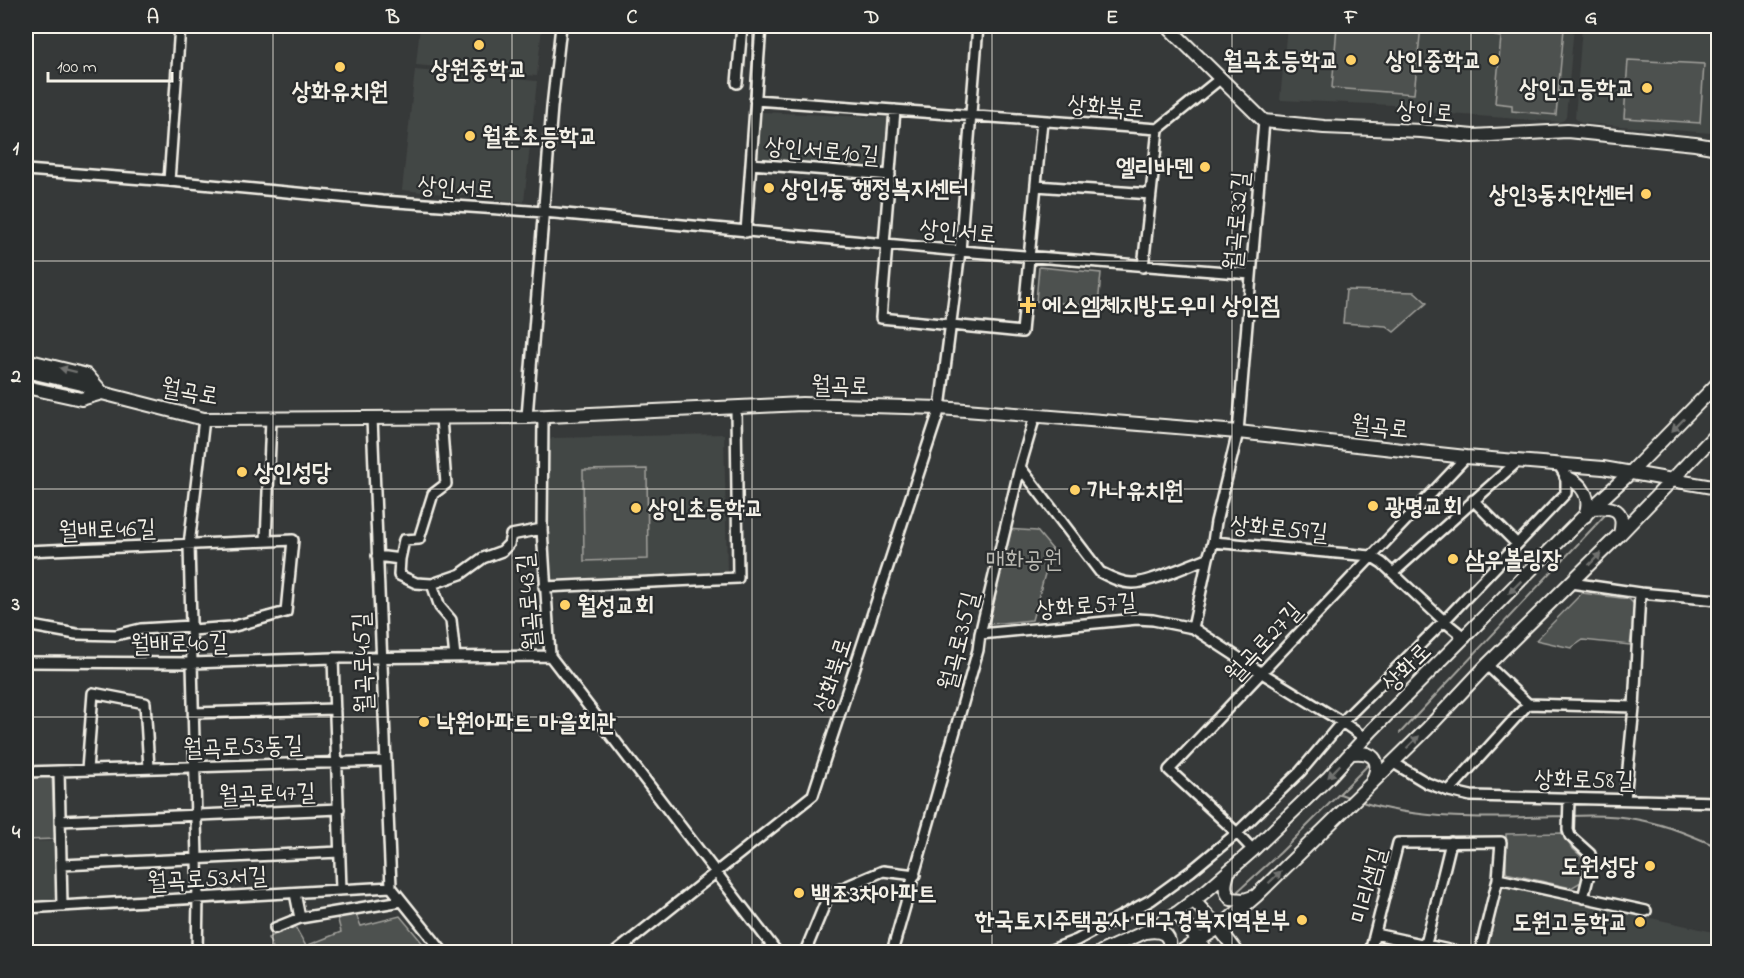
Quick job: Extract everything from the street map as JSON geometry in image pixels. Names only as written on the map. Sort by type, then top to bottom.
[{"type":"main road","points":[[1167,26],[1264,121]]},
{"type":"main road","name":"상인로","points":[[1264,121],[1473,136],[1567,131],[1719,148]]},
{"type":"main road","points":[[26,360],[87,375],[102,393],[81,399],[26,387]]},
{"type":"main road","name":"월곡로","points":[[26,371],[82,384],[102,393],[204,419],[543,417],[802,404],[940,408],[1238,432],[1466,457],[1603,468],[1719,488]]},
{"type":"main road","name":"월곡로","points":[[26,380],[82,392],[102,393]]},
{"type":"main road","name":"상화로","points":[[1101,952],[1145,932],[1177,913],[1253,850],[1719,383]]},
{"type":"main road","points":[[1180,952],[1219,928],[1331,823],[1719,432]]},
{"type":"main road","points":[[1566,477],[1577,482],[1585,494],[1588,512],[1611,507],[1615,509],[1620,515],[1622,524],[1620,534]]},
{"type":"main road","points":[[1352,753],[1366,753],[1376,761],[1377,770],[1371,783]]},
{"type":"main road","points":[[1229,872],[1225,884],[1231,899],[1244,900],[1254,897]]},
{"type":"main road","points":[[1194,901],[1237,952]]},
{"type":"main road","points":[[1177,913],[1207,952]]},
{"type":"main road","points":[[1145,932],[1153,931],[1166,935],[1170,940],[1169,952]]},
{"type":"street","points":[[169,181],[180,26]]},
{"type":"street","points":[[527,417],[552,107],[561,26]]},
{"type":"street","points":[[737,83],[742,26]]},
{"type":"street","name":"상인서로10길","points":[[746,232],[761,26]]},
{"type":"street","name":"상화북로","points":[[616,952],[813,795],[940,408],[960,251],[978,26]]},
{"type":"street","name":"상화북로","points":[[755,100],[1158,129],[1221,78]]},
{"type":"street","name":"상인서로","points":[[886,244],[895,110]]},
{"type":"street","name":"상인서로","points":[[1030,257],[1042,121]]},
{"type":"street","name":"월곡로32길","points":[[1238,432],[1264,121]]},
{"type":"street","points":[[1143,267],[1158,129]]},
{"type":"street","name":"상인서로10길","points":[[751,164],[890,175]]},
{"type":"street","name":"상인서로","points":[[26,170],[371,200],[544,212],[1143,267],[1251,274]]},
{"type":"street","points":[[1036,186],[1151,194]]},
{"type":"street","points":[[886,244],[881,318],[1022,332],[1030,257]]},
{"type":"street","points":[[544,587],[738,578],[736,408]]},
{"type":"street","name":"월곡로35길","points":[[892,952],[975,660],[1020,467],[1035,416]]},
{"type":"street","name":"월곡로43길","points":[[543,417],[542,529],[550,656],[777,952]]},
{"type":"street","name":"월곡로45길","points":[[372,418],[391,887]]},
{"type":"street","points":[[441,418],[446,484],[433,494],[419,539],[404,540],[399,574],[416,584],[432,584],[461,574],[483,558],[502,551],[509,544],[511,535],[542,529]]},
{"type":"street","name":"월곡로47길","points":[[197,952],[198,898],[189,545],[204,419]]},
{"type":"street","points":[[266,542],[272,419]]},
{"type":"street","points":[[1213,542],[1238,432]]},
{"type":"street","name":"월곡로27길","points":[[1253,850],[1169,770],[1466,457]]},
{"type":"street","points":[[1394,573],[1517,462]]},
{"type":"street","points":[[1046,952],[1077,940],[1150,900],[1191,871],[1237,833],[1300,772],[1342,722],[1566,493],[1566,477],[1558,465]]},
{"type":"street","name":"상화로59길","points":[[1020,467],[1100,572],[1132,584],[1209,558],[1213,542],[1371,556]]},
{"type":"street","points":[[1473,500],[1517,544]]},
{"type":"street","points":[[26,625],[76,634],[116,635],[141,629],[231,627],[286,612],[293,540],[189,545]]},
{"type":"street","name":"월배로46길","points":[[26,551],[189,545]]},
{"type":"street","points":[[377,556],[400,559]]},
{"type":"street","points":[[1371,556],[1394,573],[1443,621],[1465,638]]},
{"type":"street","points":[[1193,628],[1209,558]]},
{"type":"street","points":[[1571,583],[1640,593],[1719,600]]},
{"type":"street","points":[[432,584],[440,607],[451,620],[455,657]]},
{"type":"street","points":[[1624,799],[1634,707],[1640,593]]},
{"type":"street","name":"상화로57길","points":[[980,634],[1137,619],[1193,628],[1365,738]]},
{"type":"street","name":"월배로40길","points":[[26,662],[192,663],[333,658],[550,656]]},
{"type":"street","points":[[333,658],[338,763]]},
{"type":"street","points":[[1488,665],[1528,704],[1634,707]]},
{"type":"street","name":"월곡로53동길","points":[[87,770],[93,693],[145,702],[149,768]]},
{"type":"street","points":[[1449,791],[1528,704]]},
{"type":"street","points":[[194,713],[335,709]]},
{"type":"street","name":"월곡로53동길","points":[[26,772],[386,761]]},
{"type":"street","name":"상화로58길","points":[[1392,762],[1427,783],[1471,796],[1719,802]]},
{"type":"street","name":"월곡로53동길","points":[[338,763],[341,890]]},
{"type":"street","points":[[59,771],[62,906]]},
{"type":"street","points":[[1569,799],[1568,830],[1570,836],[1576,844],[1590,854],[1592,862],[1583,898]]},
{"type":"street","name":"월곡로47길","points":[[60,820],[339,809]]},
{"type":"street","points":[[1425,949],[1451,842]]},
{"type":"street","name":"미리샘길","points":[[1370,952],[1398,843],[1501,842],[1498,879],[1480,952]]},
{"type":"street","points":[[62,865],[340,852]]},
{"type":"street","points":[[805,952],[829,894],[883,870],[915,875]]},
{"type":"street","points":[[1498,879],[1646,911]]},
{"type":"street","points":[[391,887],[443,952]]},
{"type":"street","name":"월곡로53서길","points":[[26,908],[391,887]]},
{"type":"street","points":[[295,892],[300,918]]},
{"type":"street","points":[[275,928],[300,918],[402,901]]},
{"type":"street","points":[[1375,934],[1425,949],[1458,952]]},
{"type":"street","points":[[171,952],[182,952]]},
{"type":"shaded area","name":"상원중학교","points":[[420,26],[542,26],[537,76],[416,65]]},
{"type":"shaded area","points":[[1287,26],[1574,26],[1566,117],[1559,122],[1422,112],[1415,106],[1280,100]]},
{"type":"shaded area","name":"상인고등학교","points":[[1582,26],[1718,26],[1718,58],[1711,133],[1581,123],[1575,118]]},
{"type":"shaded area","name":"월촌초등학교","points":[[415,70],[537,81],[524,202],[402,190]]},
{"type":"shaded area","points":[[762,112],[887,118],[885,171],[758,160]]},
{"type":"shaded area","name":"상인초등학교","points":[[724,434],[727,571],[549,580],[545,446],[552,438]]},
{"type":"shaded area","points":[[54,841],[56,897],[53,903],[26,904],[26,842]]},
{"type":"shaded area","points":[[1504,885],[1718,933],[1718,952],[1488,952]]},
{"type":"green space","points":[[1337,26],[1421,26],[1414,94],[1332,88]]},
{"type":"green space","points":[[1496,26],[1564,29],[1556,115],[1512,111],[1512,105],[1495,103],[1501,37],[1495,36]]},
{"type":"green space","points":[[1628,60],[1704,64],[1700,123],[1624,118]]},
{"type":"green space","points":[[1039,267],[1101,273],[1098,306],[1036,301]]},
{"type":"green space","points":[[1346,290],[1415,292],[1427,303],[1394,332],[1386,326],[1343,323]]},
{"type":"green space","points":[[647,469],[648,559],[584,561],[583,470]]},
{"type":"green space","name":"매화공원","points":[[1005,529],[1037,531],[1052,549],[1032,620],[990,624],[983,619]]},
{"type":"green space","points":[[1582,593],[1629,599],[1636,606],[1630,645],[1583,640],[1571,648],[1536,640]]},
{"type":"green space","points":[[52,775],[55,839],[26,840],[26,777]]},
{"type":"green space","points":[[1563,833],[1585,864],[1581,882],[1571,888],[1506,873],[1506,834]]},
{"type":"green space","points":[[355,912],[361,926],[400,916],[430,952],[275,952],[268,938],[294,925],[306,946],[341,932],[337,916]]},
{"type":"waterway","points":[[1400,733],[1606,514]]},
{"type":"waterway","points":[[1238,891],[1280,853],[1372,761]]},
{"type":"waterway","points":[[1340,794],[1351,798]]},
{"type":"waterway","points":[[1359,801],[1383,808],[1434,816],[1487,818],[1565,816]]},
{"type":"waterway","points":[[1570,816],[1623,817],[1650,822],[1718,847]]},
{"type":"waterway","points":[[1150,952],[1164,945]]},
{"type":"place","name":"상원중학교","points":[[479,45]]},
{"type":"place","name":"월곡초등학교","points":[[1351,60]]},
{"type":"place","name":"상인중학교","points":[[1494,60]]},
{"type":"place","name":"상화유치원","points":[[340,67]]},
{"type":"place","name":"상인고등학교","points":[[1647,88]]},
{"type":"place","name":"월촌초등학교","points":[[470,136]]},
{"type":"place","name":"엘리바덴","points":[[1205,167]]},
{"type":"place","name":"상인1동 행정복지센터","points":[[769,188]]},
{"type":"place","name":"상인3동치안센터","points":[[1646,194]]},
{"type":"place","name":"에스엠체지방도우미 상인점","points":[[1028,305]]},
{"type":"place","name":"상인성당","points":[[242,472]]},
{"type":"place","name":"가나유치원","points":[[1075,490]]},
{"type":"place","name":"광명교회","points":[[1373,506]]},
{"type":"place","name":"상인초등학교","points":[[636,508]]},
{"type":"place","name":"삼우볼링장","points":[[1453,559]]},
{"type":"place","name":"월성교회","points":[[565,605]]},
{"type":"place","name":"낙원아파트 마을회관","points":[[424,722]]},
{"type":"place","name":"도원성당","points":[[1650,866]]},
{"type":"place","name":"백조3차아파트","points":[[799,893]]},
{"type":"place","name":"한국토지주택공사 대구경북지역본부","points":[[1302,920]]},
{"type":"place","name":"도원고등학교","points":[[1640,922]]}]
